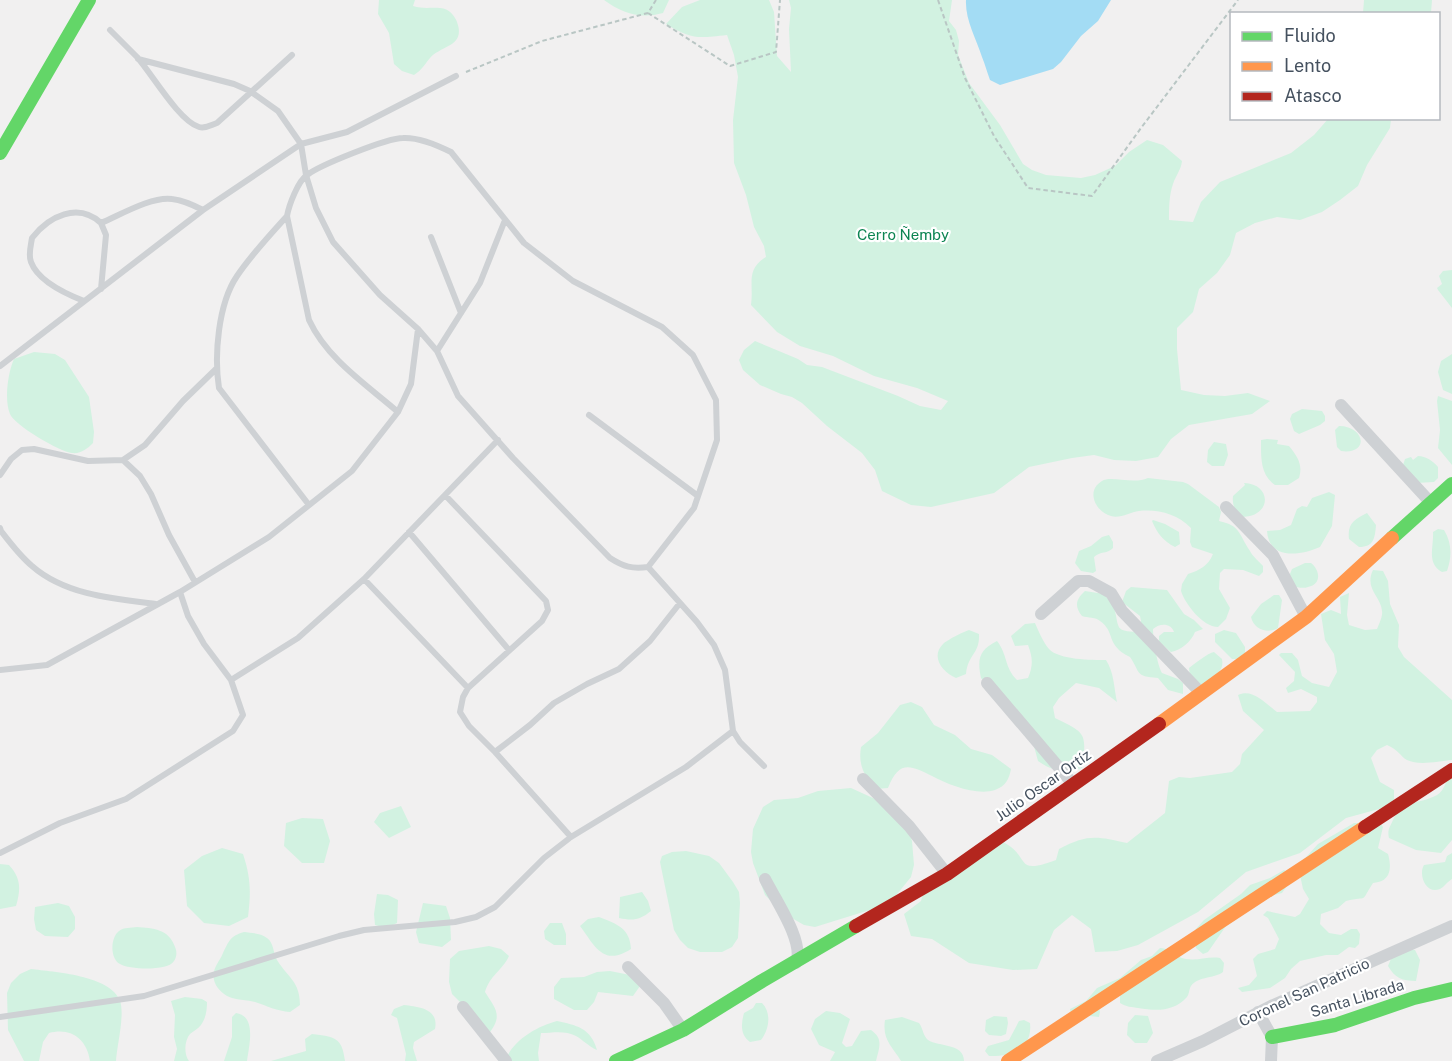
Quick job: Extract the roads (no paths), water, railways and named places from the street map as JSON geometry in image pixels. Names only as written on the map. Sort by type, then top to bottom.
[{"type":"street","points":[[0,153],[88,0]]},
{"type":"street","points":[[1341,405],[1431,503]]},
{"type":"street","name":"Julio Oscar Ortíz","points":[[616,1061],[683,1030],[947,874],[1202,694],[1306,617],[1452,484]]},
{"type":"street","points":[[1226,507],[1274,555],[1306,617]]},
{"type":"street","points":[[1041,614],[1078,581],[1089,581],[1105,588],[1111,593],[1122,611],[1202,694]]},
{"type":"street","points":[[987,683],[1072,784]]},
{"type":"street","points":[[1008,1061],[1452,770]]},
{"type":"street","points":[[863,779],[909,826],[947,874]]},
{"type":"street","points":[[765,879],[796,938],[799,956],[796,963]]},
{"type":"street","name":"Coronel San Patricio","points":[[1157,1061],[1203,1041],[1258,1012],[1452,926]]},
{"type":"street","points":[[628,967],[664,1003],[683,1030]]},
{"type":"street","name":"Santa Librada","points":[[1272,1037],[1335,1025],[1414,998],[1452,989]]},
{"type":"street","points":[[463,1007],[506,1061]]},
{"type":"street","points":[[1258,1012],[1272,1037],[1271,1061]]},
{"type":"lane","points":[[110,30],[138,58],[171,101],[196,127],[204,129],[217,123],[292,55]]},
{"type":"lane","points":[[138,58],[234,84],[250,91],[278,111],[301,144],[306,175],[316,208],[333,242],[380,295],[418,329],[437,351],[458,396],[610,558],[625,567],[634,569],[648,567],[694,508],[717,440],[716,400],[693,355],[662,327],[573,281],[524,243],[451,152],[418,140],[404,138],[392,140],[350,155],[306,175],[290,203],[286,216],[236,277],[222,314],[216,369],[219,388],[309,505]]},
{"type":"lane","points":[[0,366],[203,210],[301,144],[347,132],[456,76]]},
{"type":"lane","points":[[101,223],[141,206],[169,198],[183,201],[203,210]]},
{"type":"lane","points":[[84,301],[56,289],[31,262],[32,238],[49,221],[75,211],[94,217],[101,223],[106,235],[101,289]]},
{"type":"lane","points":[[286,216],[309,320],[316,334],[344,366],[398,412]]},
{"type":"lane","points":[[437,351],[480,283],[506,220]]},
{"type":"lane","points":[[431,237],[461,313]]},
{"type":"lane","points":[[0,670],[47,665],[180,592],[268,537],[352,471],[398,412],[411,384],[418,329]]},
{"type":"lane","points":[[0,476],[11,459],[22,450],[34,449],[88,460],[123,460],[145,445],[183,401],[216,369]]},
{"type":"lane","points":[[589,415],[698,496]]},
{"type":"lane","points":[[231,680],[298,638],[364,579],[498,440]]},
{"type":"lane","points":[[123,460],[140,476],[151,494],[169,535],[195,582]]},
{"type":"lane","points":[[445,495],[546,601],[548,610],[542,621],[468,688],[463,697],[460,712],[469,726],[570,837]]},
{"type":"lane","points":[[0,528],[33,567],[56,582],[117,600],[158,604]]},
{"type":"lane","points":[[409,532],[509,650]]},
{"type":"lane","points":[[648,567],[714,645],[725,669],[733,731],[740,742],[764,766]]},
{"type":"lane","points":[[364,579],[468,688]]},
{"type":"lane","points":[[0,853],[60,823],[126,799],[233,730],[243,715],[231,680],[204,644],[188,616],[180,592]]},
{"type":"lane","points":[[495,752],[554,703],[619,669],[650,641],[680,603]]},
{"type":"lane","points":[[0,1017],[144,996],[296,948],[364,930],[455,922],[476,917],[495,908],[544,858],[570,837],[686,767],[733,731]]},
{"type":"water","points":[[966,0],[1111,0],[1098,21],[1081,36],[1053,69],[1000,85],[990,80],[969,22]]},
{"type":"park label","name":"Cerro Ñemby","points":[[903,234]]}]
